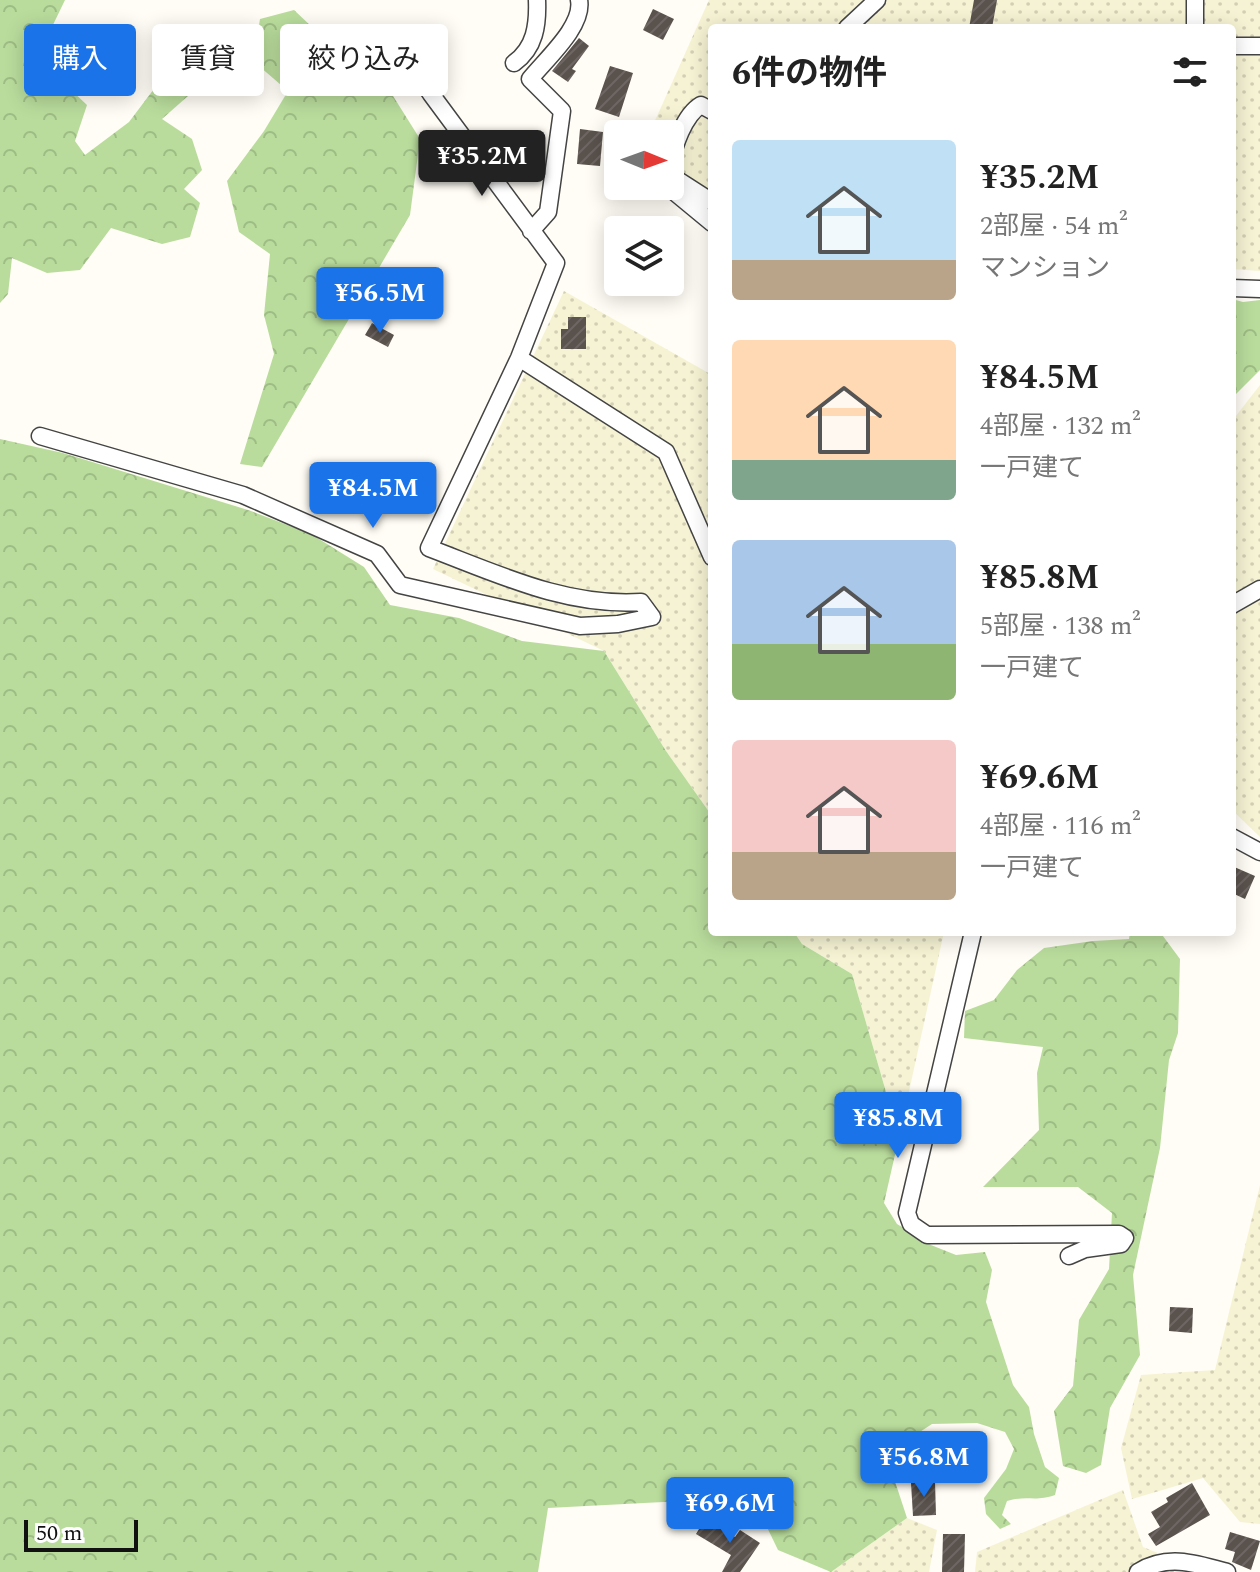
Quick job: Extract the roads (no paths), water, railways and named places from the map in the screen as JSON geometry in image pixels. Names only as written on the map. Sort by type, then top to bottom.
[{"type":"street","points":[[514,63],[533,40],[537,26],[537,0]]},
{"type":"street","points":[[531,231],[548,212],[562,111],[530,79],[577,22],[581,10],[579,0]]},
{"type":"street","points":[[851,24],[877,0]]},
{"type":"street","points":[[1195,0],[1195,24]]},
{"type":"street","points":[[1236,46],[1260,46]]},
{"type":"street","points":[[40,436],[243,495],[377,554],[400,585],[580,626],[618,624],[652,617],[641,602],[613,604],[552,594],[429,548],[519,358],[556,263],[432,96]]},
{"type":"street","points":[[684,127],[692,110],[701,105],[708,109]]},
{"type":"street","points":[[684,184],[708,199]]},
{"type":"street","points":[[684,200],[708,220]]},
{"type":"street","points":[[1236,288],[1260,289]]},
{"type":"street","points":[[519,358],[666,452],[708,548]]},
{"type":"street","points":[[1236,603],[1260,589]]},
{"type":"street","points":[[1236,839],[1260,852]]},
{"type":"street","points":[[972,936],[907,1213],[911,1224],[927,1235],[1119,1234],[1125,1238],[1121,1244],[1085,1249],[1069,1256]]},
{"type":"street","points":[[1138,1572],[1152,1563],[1174,1560],[1227,1572]]}]
